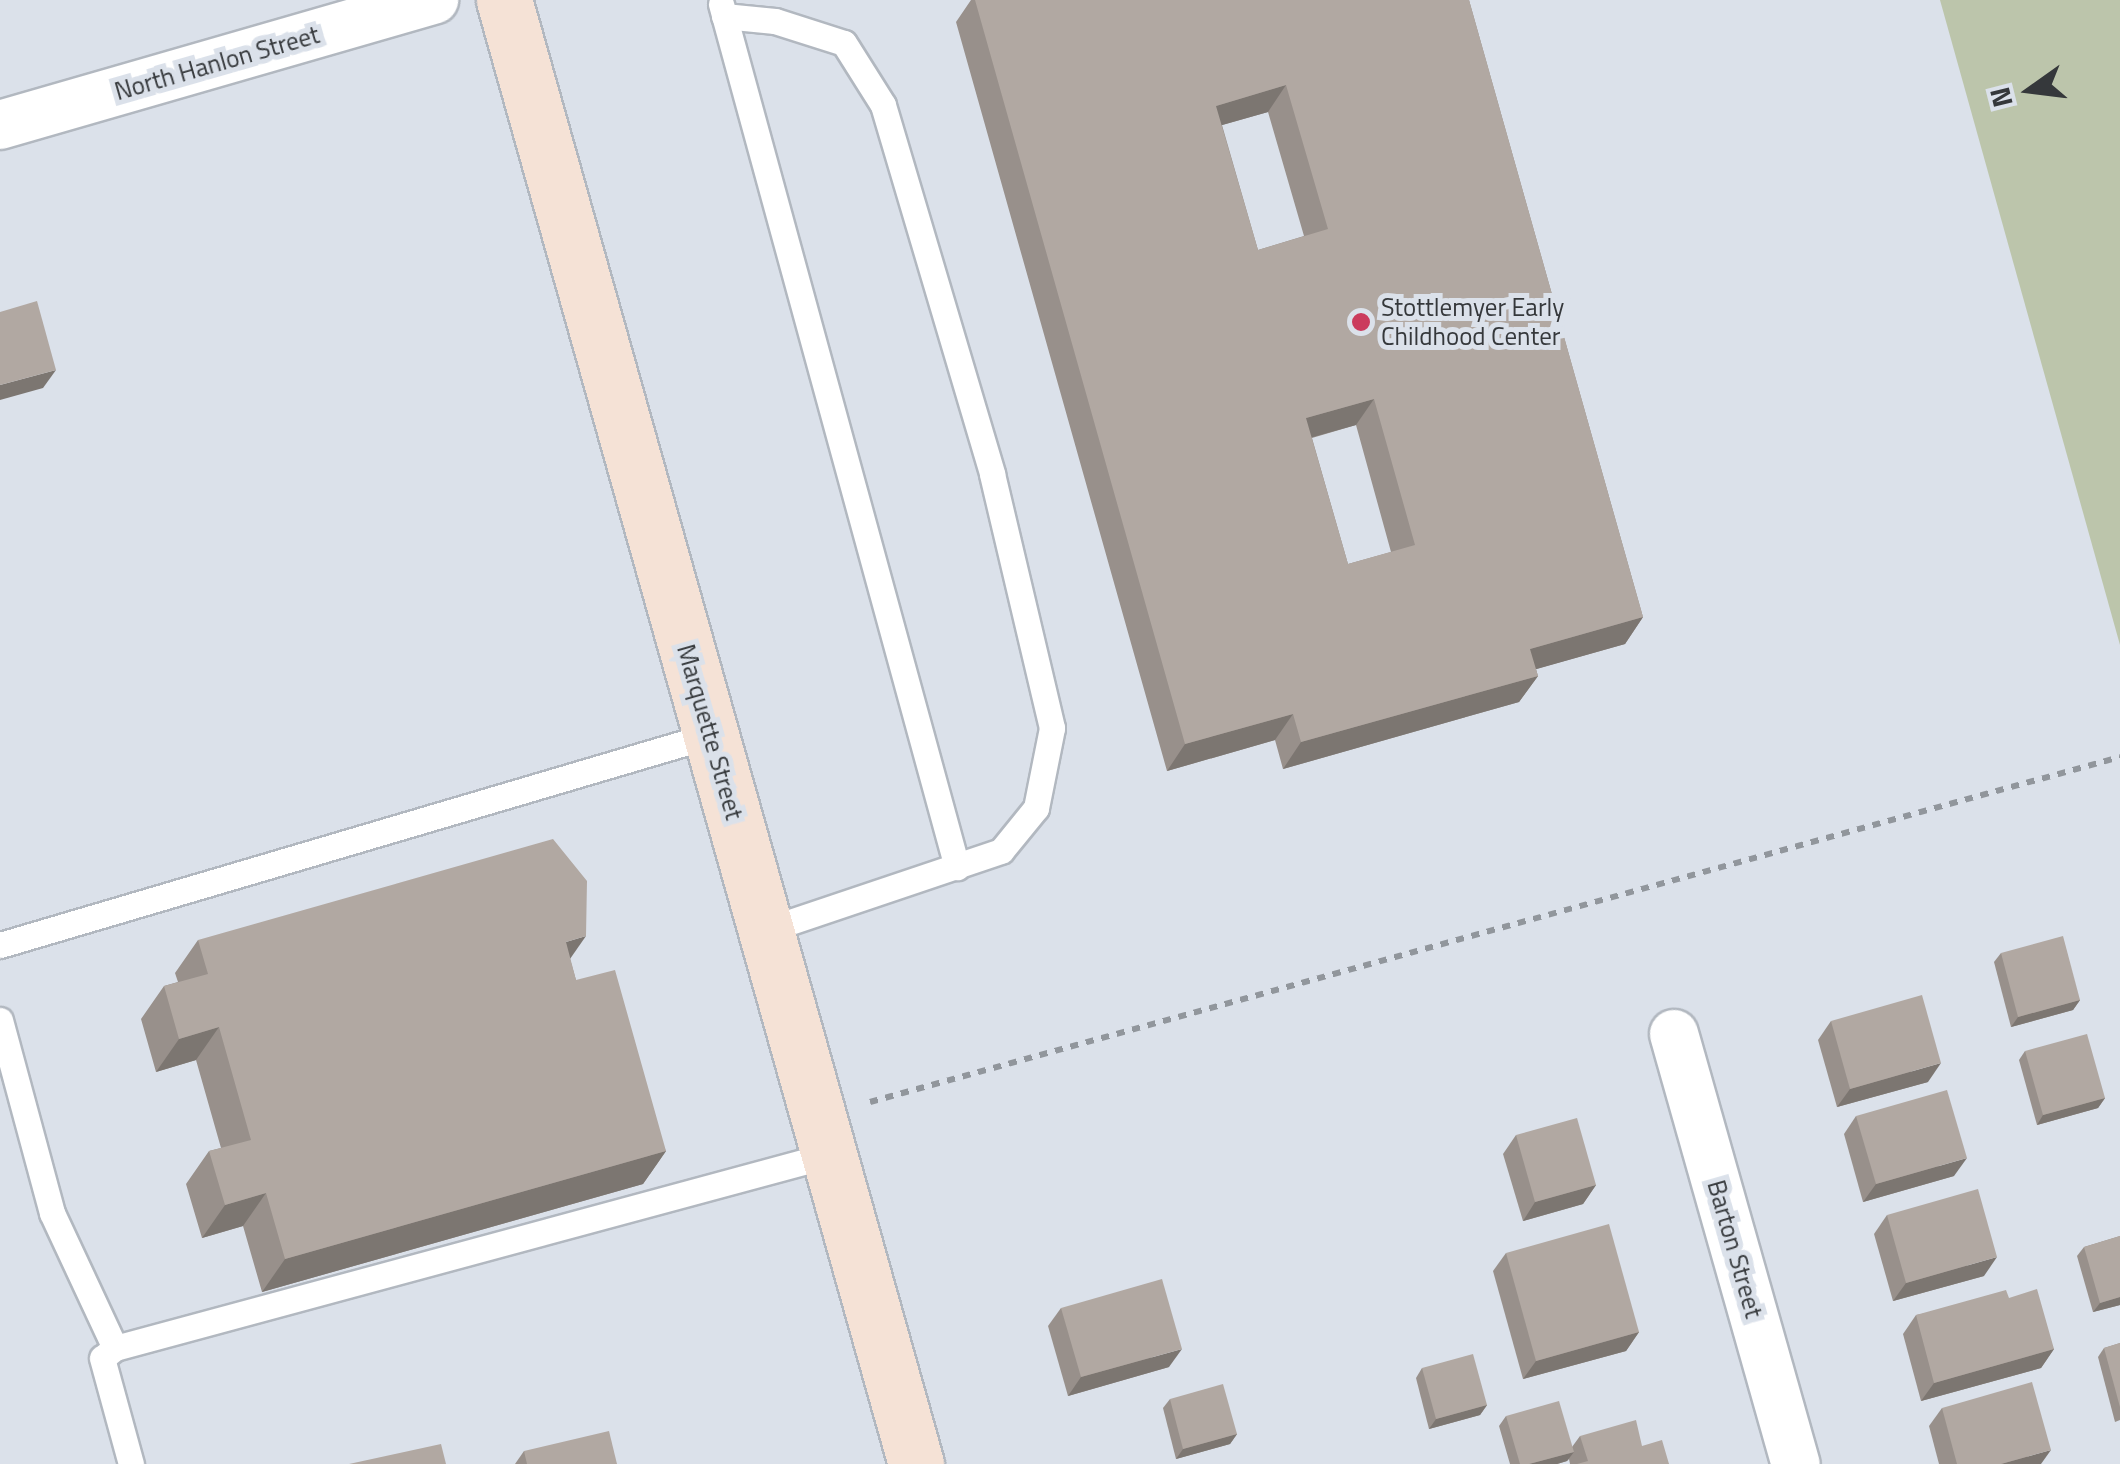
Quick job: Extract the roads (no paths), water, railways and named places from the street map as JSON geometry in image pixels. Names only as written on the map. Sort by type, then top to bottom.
[{"type":"street","name":"North Hanlon Street","points":[[0,125],[434,0]]},
{"type":"street","name":"Marquette Street","points":[[504,0],[916,1464]]},
{"type":"street","name":"Barton Street","points":[[1674,1034],[1796,1464]]},
{"type":"lane","points":[[722,8],[957,867]]},
{"type":"lane","points":[[722,8],[844,43],[883,105],[992,474],[1052,728],[1036,808],[1001,851],[766,930]]},
{"type":"lane","points":[[0,944],[711,735]]},
{"type":"lane","points":[[0,1020],[52,1213],[114,1348]]},
{"type":"lane","points":[[131,1464],[102,1358],[114,1348],[829,1155]]},
{"type":"place","name":"Stottlemyer Early Childhood Center","points":[[1361,322]]}]
